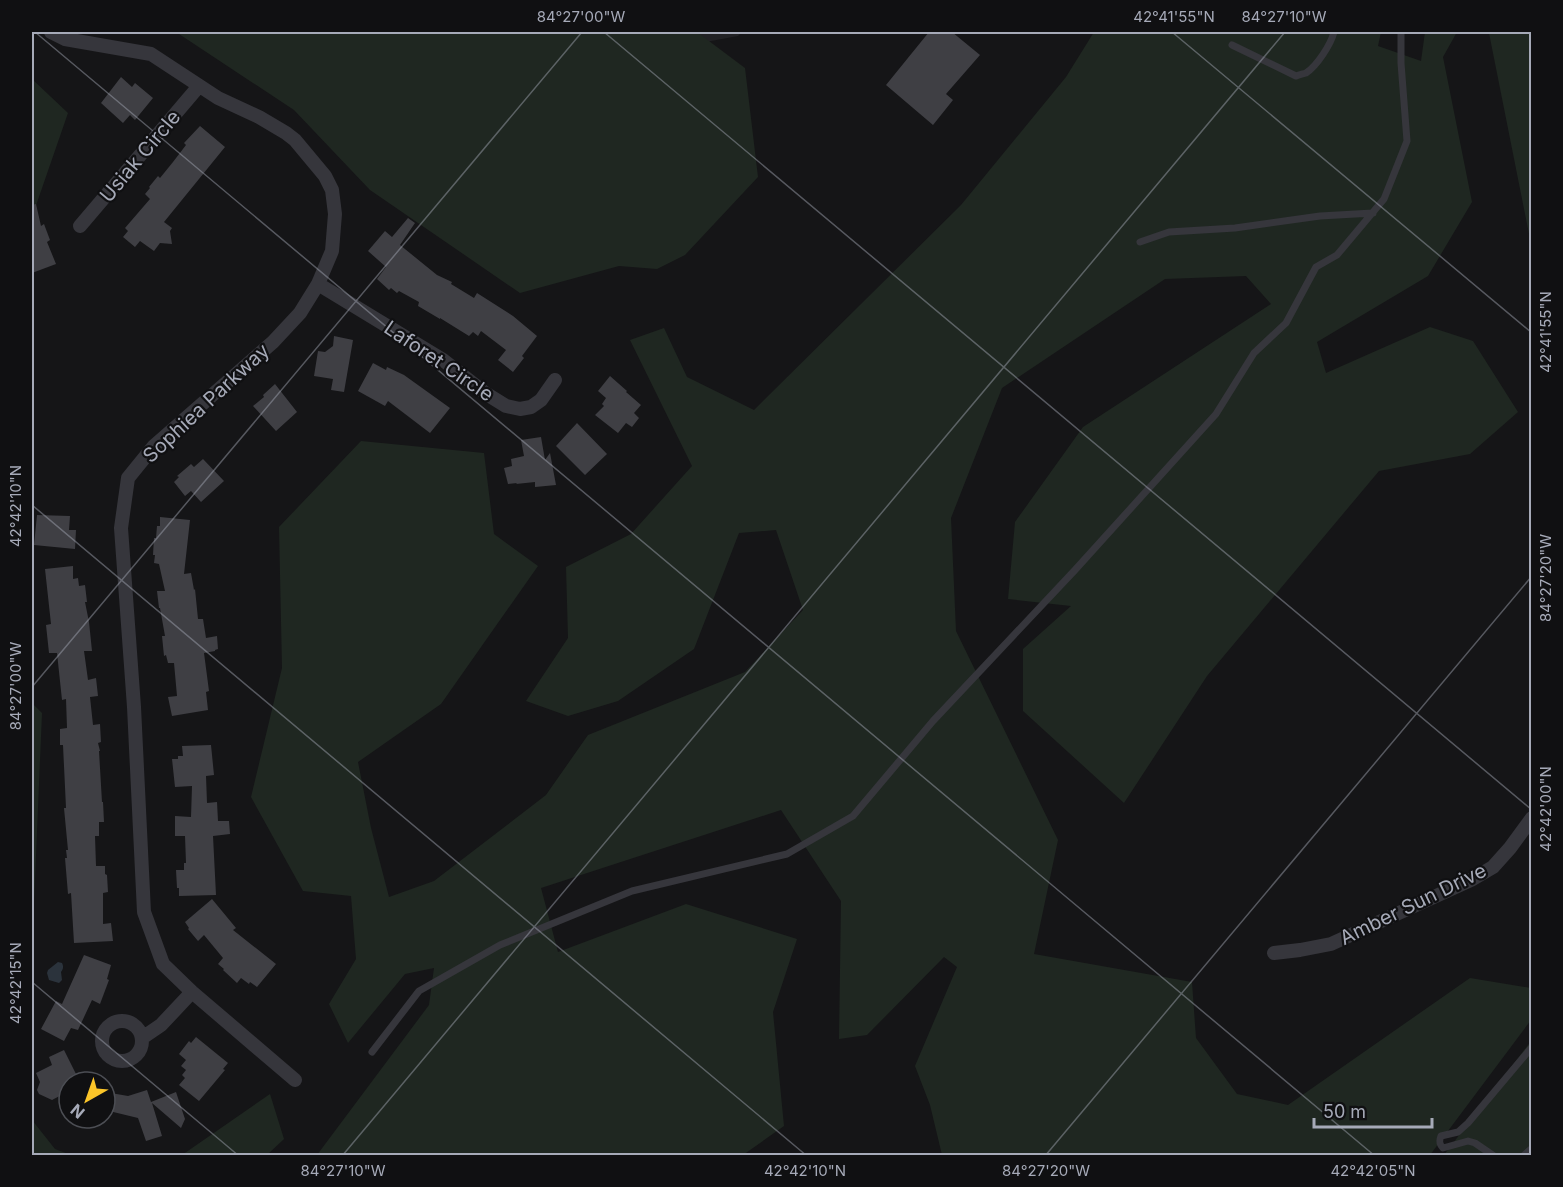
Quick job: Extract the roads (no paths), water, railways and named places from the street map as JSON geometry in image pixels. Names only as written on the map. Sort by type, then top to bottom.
[{"type":"street","name":"Sophiea Parkway","points":[[51,32],[65,39],[151,54],[218,98],[259,117],[286,133],[295,140],[325,176],[332,190],[335,214],[333,250],[318,284],[300,313],[273,342],[154,446],[128,478],[121,528],[134,707],[144,912],[163,964],[294,1080]]},
{"type":"street","name":"Usiak Circle","points":[[80,226],[199,86]]},
{"type":"street","name":"Laforet Circle","points":[[318,284],[443,360],[485,393],[506,406],[520,409],[531,408],[541,400],[555,380]]},
{"type":"street","name":"Amber Sun Drive","points":[[1274,952],[1331,944],[1471,880],[1493,867],[1532,819]]},
{"type":"street","points":[[142,1038],[161,1025],[192,992]]},
{"type":"lane","points":[[1232,45],[1296,75],[1305,74],[1313,67],[1331,41],[1334,32]]},
{"type":"lane","points":[[372,1052],[419,991],[500,945],[632,891],[787,854],[853,816],[933,721],[1075,570],[1216,414],[1254,354],[1286,324],[1316,267],[1337,255],[1384,200],[1407,141],[1401,32]]},
{"type":"lane","points":[[1140,242],[1169,232],[1235,228],[1320,216],[1373,213]]},
{"type":"lane","points":[[1494,1155],[1468,1141],[1446,1149],[1441,1146],[1439,1139],[1441,1136],[1458,1132],[1468,1123],[1532,1047]]},
{"type":"lane","points":[[1523,1155],[1532,1148]]}]
